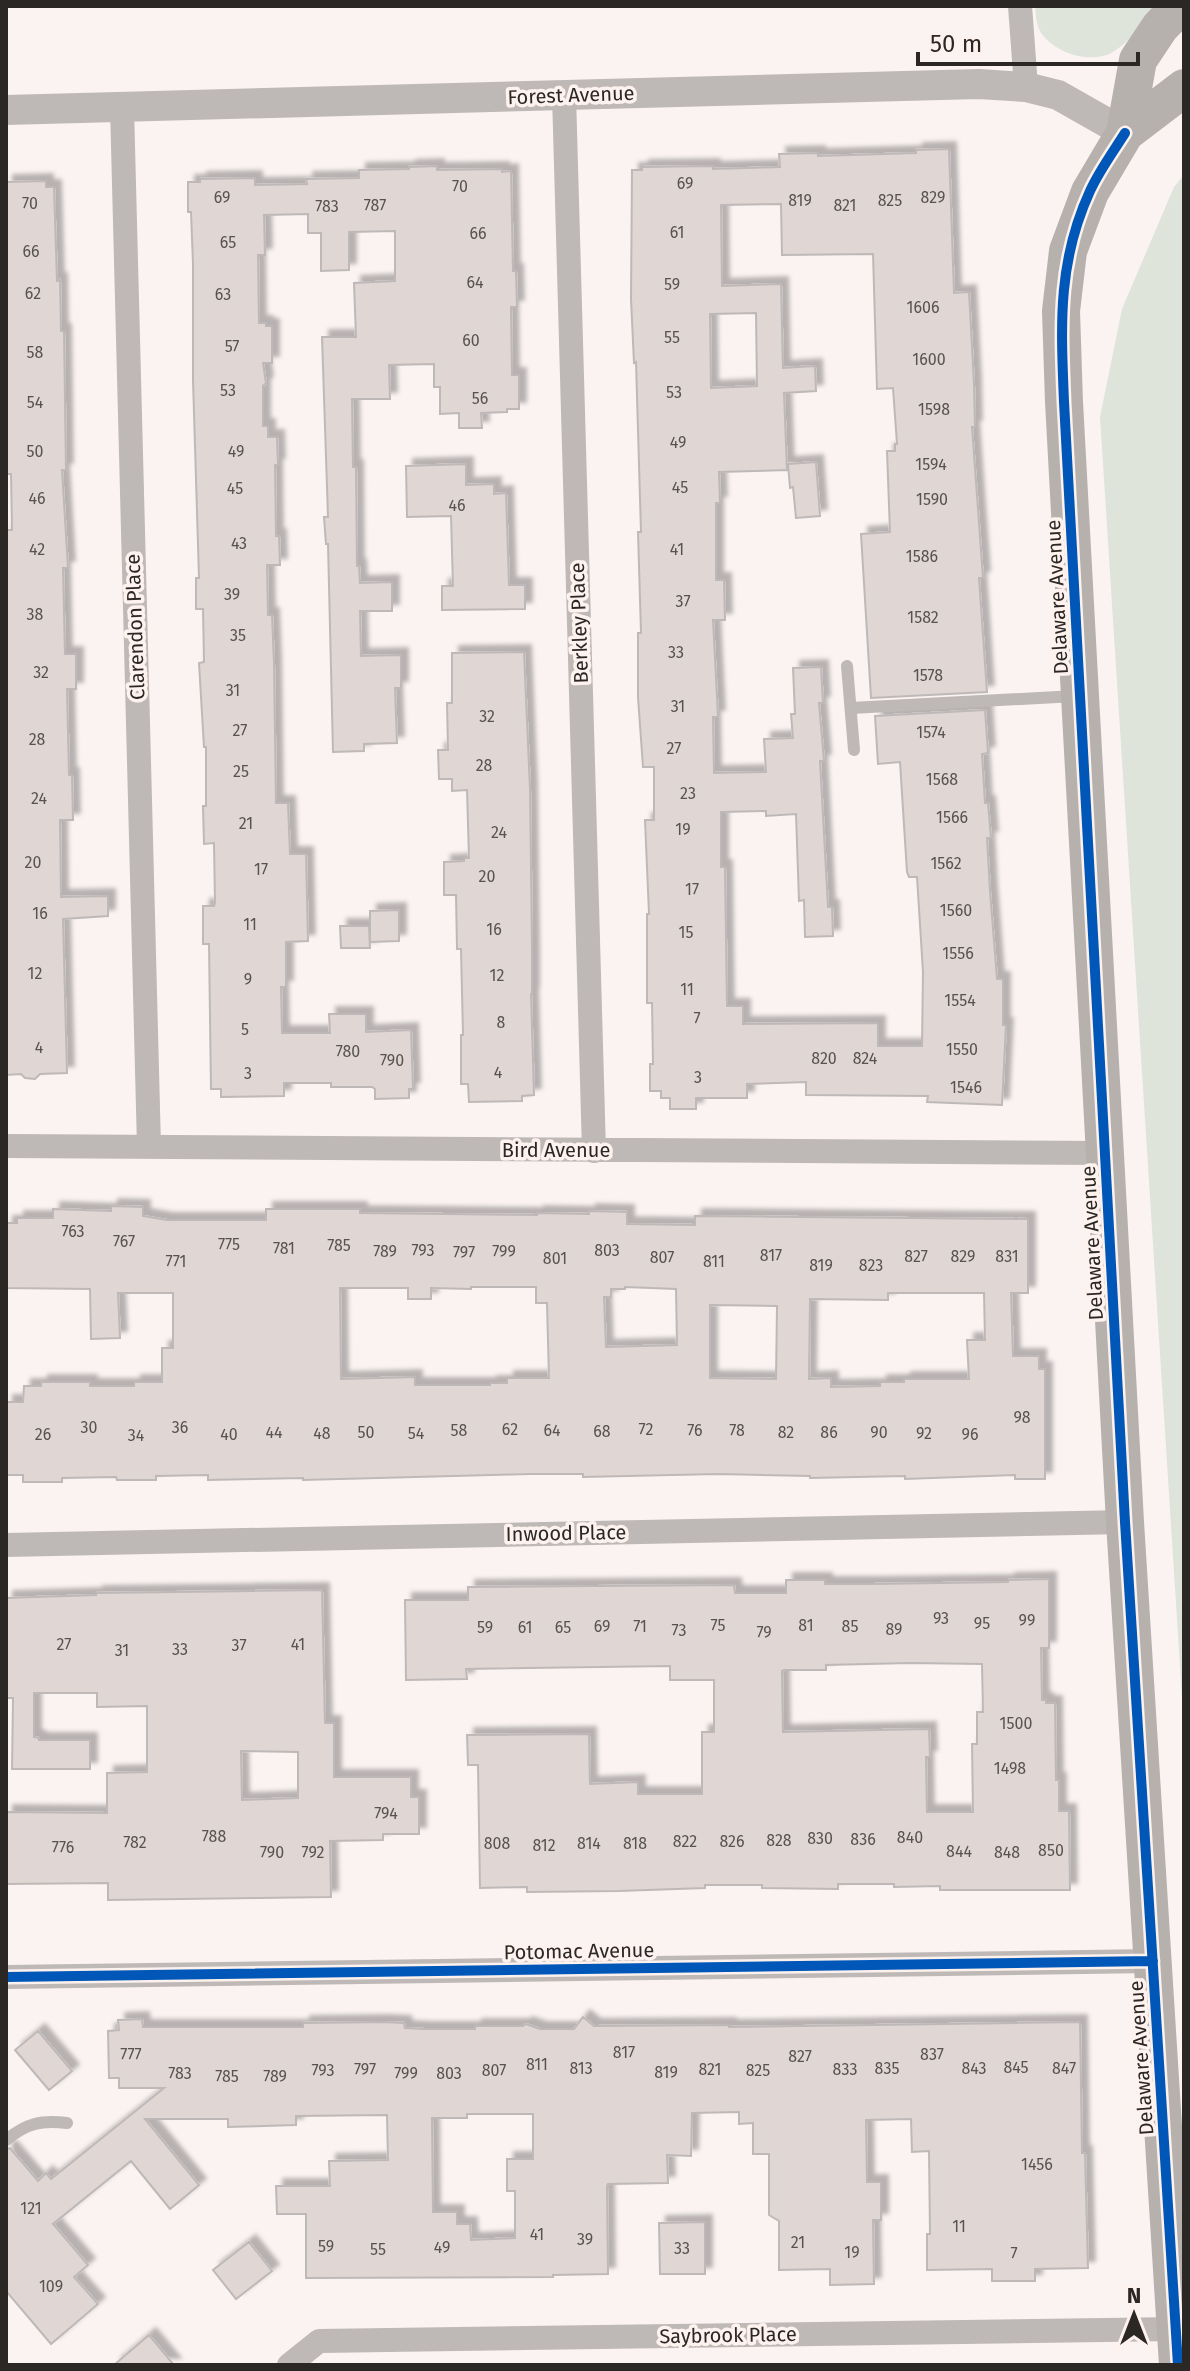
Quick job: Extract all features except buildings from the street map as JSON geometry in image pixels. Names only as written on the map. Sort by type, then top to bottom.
[{"type":"main road","name":"Delaware Avenue","points":[[1177,2347],[1125,1522],[1061,311],[1068,251],[1090,192],[1125,133],[1138,60],[1160,27],[1180,6]]},
{"type":"main road","name":"Delaware Avenue","points":[[1125,133],[1184,88]]},
{"type":"street","points":[[1020,6],[1026,87]]},
{"type":"street","name":"Forest Avenue","points":[[6,110],[979,84],[1026,87],[1058,95],[1125,133]]},
{"type":"street","name":"Berkley Place","points":[[564,95],[594,1151]]},
{"type":"street","name":"Clarendon Place","points":[[122,107],[149,1147]]},
{"type":"street","name":"Bird Avenue","points":[[6,1146],[1106,1153]]},
{"type":"street","name":"Inwood Place","points":[[6,1545],[1125,1522]]},
{"type":"street","name":"Potomac Avenue","points":[[6,1977],[1153,1961]]},
{"type":"street","name":"Saybrook Place","points":[[289,2365],[319,2341],[1177,2347]]},
{"type":"lane","points":[[847,666],[854,750]]},
{"type":"lane","points":[[851,708],[1080,695]]},
{"type":"lane","points":[[6,2140],[16,2131],[35,2123],[67,2123]]},
{"type":"shaded area","points":[[1035,6],[1158,6],[1113,52],[1104,56],[1084,57],[1063,51],[1046,39],[1036,19]]},
{"type":"shaded area","points":[[1184,175],[1184,1728],[1100,417],[1122,309],[1174,187]]},
{"type":"cycle path","points":[[1125,133],[1102,169],[1079,218],[1066,269],[1062,347],[1125,1522],[1178,2365]]},
{"type":"cycle path","points":[[6,1977],[1153,1961]]}]
